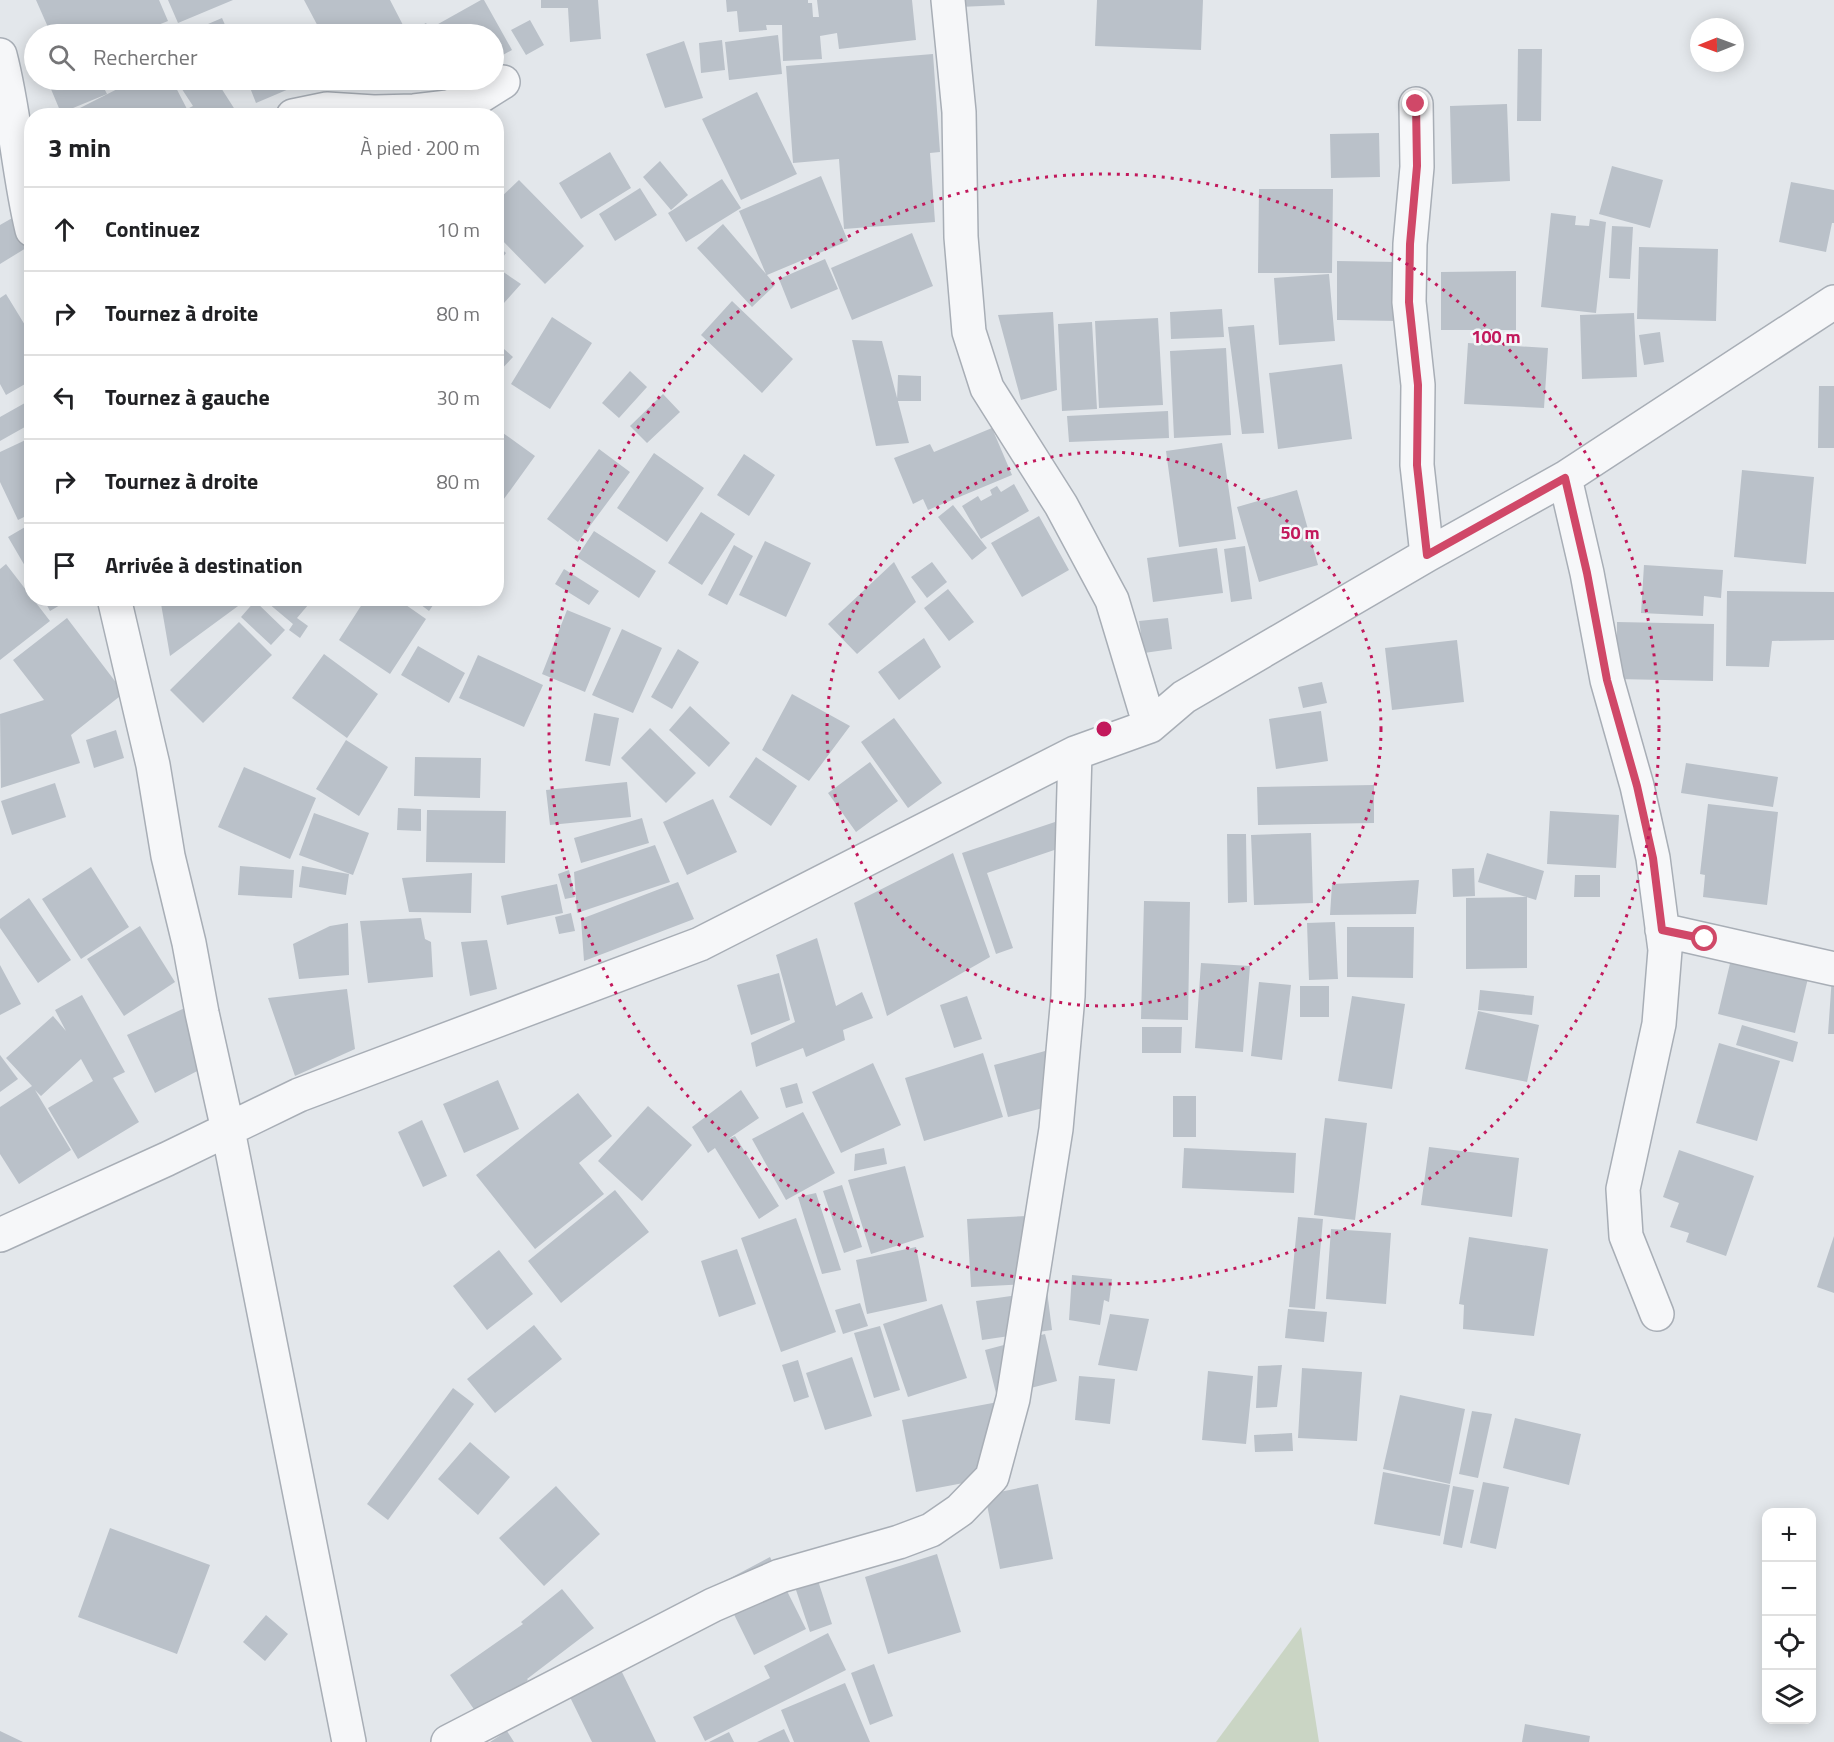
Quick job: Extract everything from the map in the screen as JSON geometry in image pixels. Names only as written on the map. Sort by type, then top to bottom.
[{"type":"street","points":[[948,0],[959,112],[962,237],[969,332],[987,388],[1061,505],[1112,600],[1150,726]]},
{"type":"street","points":[[0,54],[14,123],[24,196]]},
{"type":"street","points":[[437,108],[448,107],[478,97],[490,90]]},
{"type":"street","points":[[1416,104],[1417,166],[1410,244],[1409,302],[1418,385],[1417,465],[1427,555]]},
{"type":"street","points":[[0,1235],[299,1095],[699,944],[1075,753],[1150,726],[1184,697],[1427,555],[1565,478],[1834,302]]},
{"type":"street","points":[[1565,478],[1587,573],[1607,680],[1637,786],[1653,858],[1665,950],[1659,1024],[1623,1189],[1626,1236],[1657,1314]]},
{"type":"street","points":[[116,606],[151,755],[168,856],[189,943],[228,1130],[349,1742]]},
{"type":"street","points":[[448,1742],[713,1605],[780,1576],[899,1542],[931,1530],[960,1510],[992,1477],[1013,1400],[1056,1130],[1068,996],[1075,753]]},
{"type":"street","points":[[1662,930],[1834,969]]},
{"type":"green space","points":[[1301,1627],[1319,1742],[1216,1742]]},
{"type":"building","points":[[36,0],[159,0],[168,21],[160,24],[47,24]]},
{"type":"building","points":[[168,0],[233,0],[178,23]]},
{"type":"building","points":[[304,0],[390,0],[402,24],[317,24]]},
{"type":"building","points":[[484,0],[497,24],[438,24]]},
{"type":"building","points":[[541,0],[598,0],[601,39],[570,42],[568,8],[541,8]]},
{"type":"building","points":[[726,0],[808,0],[808,3],[812,3],[813,17],[819,17],[817,0],[912,0],[916,40],[839,49],[837,33],[820,36],[822,59],[783,61],[782,25],[766,25],[767,30],[739,32],[737,11],[727,12]]},
{"type":"building","points":[[958,0],[1004,0],[1005,5],[959,7]]},
{"type":"building","points":[[1097,0],[1203,0],[1201,50],[1095,46]]},
{"type":"building","points":[[222,18],[225,24],[208,24]]},
{"type":"building","points":[[530,20],[544,45],[526,55],[511,30]]},
{"type":"building","points":[[778,35],[782,74],[729,80],[725,42]]},
{"type":"building","points":[[504,36],[512,50],[504,54]]},
{"type":"building","points":[[722,40],[725,70],[701,73],[699,43]]},
{"type":"building","points":[[684,41],[703,98],[665,108],[646,54]]},
{"type":"building","points":[[1518,49],[1542,49],[1541,121],[1517,121]]},
{"type":"building","points":[[933,54],[940,152],[930,153],[935,222],[844,229],[839,159],[793,163],[786,66]]},
{"type":"building","points":[[51,90],[105,90],[107,94],[73,108],[59,108]]},
{"type":"building","points":[[115,90],[177,90],[186,108],[80,108]]},
{"type":"building","points":[[183,90],[222,90],[234,108],[189,108],[193,106]]},
{"type":"building","points":[[251,90],[287,90],[256,103]]},
{"type":"building","points":[[757,92],[797,174],[741,200],[702,119]]},
{"type":"building","points":[[1507,104],[1510,181],[1452,184],[1450,106]]},
{"type":"building","points":[[1379,133],[1380,177],[1331,178],[1330,134]]},
{"type":"building","points":[[610,152],[631,188],[581,219],[559,183]]},
{"type":"building","points":[[660,161],[688,195],[671,210],[643,177]]},
{"type":"building","points":[[1612,166],[1663,180],[1650,228],[1599,214]]},
{"type":"building","points":[[821,176],[848,241],[767,275],[775,285],[752,307],[697,248],[723,224],[766,274],[739,211]]},
{"type":"building","points":[[722,179],[741,208],[686,242],[668,213]]},
{"type":"building","points":[[519,180],[584,246],[545,284],[504,242],[504,194]]},
{"type":"building","points":[[1791,182],[1834,190],[1834,223],[1832,223],[1826,252],[1779,242]]},
{"type":"building","points":[[640,188],[657,215],[615,241],[599,214]]},
{"type":"building","points":[[1259,189],[1333,189],[1332,273],[1258,273]]},
{"type":"building","points":[[1551,213],[1576,216],[1575,225],[1589,226],[1590,219],[1606,222],[1596,313],[1541,307]]},
{"type":"building","points":[[14,217],[24,233],[24,249],[0,264],[0,225]]},
{"type":"building","points":[[1612,226],[1633,227],[1630,279],[1609,278]]},
{"type":"building","points":[[912,233],[933,286],[852,320],[831,268]]},
{"type":"building","points":[[1639,247],[1718,249],[1716,321],[1637,319]]},
{"type":"building","points":[[825,259],[838,289],[791,309],[779,279]]},
{"type":"building","points":[[1337,261],[1398,262],[1398,321],[1337,320]]},
{"type":"building","points":[[1516,271],[1516,330],[1441,330],[1441,272]]},
{"type":"building","points":[[504,272],[521,284],[504,303]]},
{"type":"building","points":[[1329,274],[1335,341],[1279,345],[1274,278]]},
{"type":"building","points":[[6,294],[24,323],[24,385],[6,395],[0,384],[0,298]]},
{"type":"building","points":[[732,301],[793,359],[762,393],[701,335]]},
{"type":"building","points":[[1222,309],[1224,337],[1171,339],[1170,312]]},
{"type":"building","points":[[1053,312],[1057,390],[1021,400],[998,315]]},
{"type":"building","points":[[1634,313],[1637,377],[1582,379],[1580,315]]},
{"type":"building","points":[[552,317],[592,343],[550,409],[511,384]]},
{"type":"building","points":[[1158,318],[1163,405],[1099,408],[1095,321]]},
{"type":"building","points":[[1092,322],[1097,409],[1062,411],[1058,324]]},
{"type":"building","points":[[1254,325],[1264,433],[1242,434],[1228,327]]},
{"type":"building","points":[[1660,332],[1664,362],[1644,365],[1639,335]]},
{"type":"building","points":[[852,340],[882,341],[909,443],[876,446]]},
{"type":"building","points":[[1468,343],[1548,348],[1544,408],[1464,404]]},
{"type":"building","points":[[1226,348],[1231,435],[1174,438],[1170,351]]},
{"type":"building","points":[[504,349],[513,357],[504,367]]},
{"type":"building","points":[[1342,364],[1352,439],[1278,449],[1269,373]]},
{"type":"building","points":[[630,371],[647,387],[619,418],[602,403]]},
{"type":"building","points":[[898,375],[921,376],[921,401],[897,401]]},
{"type":"building","points":[[1819,386],[1834,386],[1834,448],[1818,448]]},
{"type":"building","points":[[663,394],[680,412],[647,443],[630,426]]},
{"type":"building","points":[[24,404],[24,428],[0,441],[0,417]]},
{"type":"building","points":[[1168,411],[1169,438],[1069,442],[1067,416]]},
{"type":"building","points":[[992,428],[1012,475],[928,510],[923,499],[913,504],[894,458],[930,444],[934,452]]},
{"type":"building","points":[[504,434],[535,456],[504,499]]},
{"type":"building","points":[[24,441],[24,517],[18,520],[0,482],[0,452]]},
{"type":"building","points":[[1222,443],[1236,539],[1179,547],[1166,451]]},
{"type":"building","points":[[599,449],[630,472],[578,542],[547,519]]},
{"type":"building","points":[[654,453],[704,488],[667,542],[617,508]]},
{"type":"building","points":[[744,454],[775,475],[749,516],[717,495]]},
{"type":"building","points":[[1742,470],[1814,477],[1806,564],[1734,557]]},
{"type":"building","points":[[1014,484],[1029,511],[981,539],[962,506],[978,496],[981,501],[992,495],[990,490],[997,486],[1001,492]]},
{"type":"building","points":[[1297,490],[1318,565],[1259,582],[1237,507]]},
{"type":"building","points":[[953,505],[987,548],[972,560],[938,517]]},
{"type":"building","points":[[701,512],[735,534],[702,585],[668,563]]},
{"type":"building","points":[[1039,516],[1069,570],[1022,597],[991,543]]},
{"type":"building","points":[[24,528],[24,564],[8,537]]},
{"type":"building","points":[[594,531],[656,571],[639,598],[577,557]]},
{"type":"building","points":[[765,541],[811,563],[786,617],[739,595]]},
{"type":"building","points":[[734,545],[753,556],[727,605],[708,595]]},
{"type":"building","points":[[1245,546],[1252,599],[1231,602],[1224,549]]},
{"type":"building","points":[[1217,548],[1223,593],[1153,602],[1147,558]]},
{"type":"building","points":[[894,562],[916,602],[857,654],[828,624]]},
{"type":"building","points":[[932,562],[947,582],[927,598],[911,577]]},
{"type":"building","points":[[6,564],[24,587],[24,606],[38,606],[50,621],[0,660],[0,569]]},
{"type":"building","points":[[1644,565],[1723,570],[1721,598],[1704,596],[1703,616],[1641,613]]},
{"type":"building","points":[[564,569],[599,591],[589,605],[555,584]]},
{"type":"building","points":[[948,589],[974,622],[949,641],[924,608]]},
{"type":"building","points":[[1727,591],[1834,592],[1834,640],[1772,641],[1769,667],[1726,666]]},
{"type":"building","points":[[47,606],[58,606],[50,611]]},
{"type":"building","points":[[161,606],[238,606],[170,656]]},
{"type":"building","points":[[251,606],[260,606],[285,630],[271,645],[241,617]]},
{"type":"building","points":[[272,606],[307,606],[297,618],[308,626],[300,638],[289,630],[293,624]]},
{"type":"building","points":[[361,606],[407,606],[426,619],[390,674],[339,640]]},
{"type":"building","points":[[422,606],[432,606],[429,611]]},
{"type":"building","points":[[567,610],[611,628],[585,692],[542,674]]},
{"type":"building","points":[[67,618],[124,693],[71,735],[80,763],[1,788],[0,714],[44,700],[13,660]]},
{"type":"building","points":[[1168,618],[1172,649],[1144,653],[1139,621]]},
{"type":"building","points":[[239,622],[272,655],[203,723],[170,690]]},
{"type":"building","points":[[1617,622],[1714,624],[1713,681],[1617,679]]},
{"type":"building","points":[[622,629],[662,648],[633,713],[592,695]]},
{"type":"building","points":[[924,638],[941,667],[899,700],[878,672]]},
{"type":"building","points":[[1457,640],[1464,702],[1392,710],[1385,648]]},
{"type":"building","points":[[418,646],[465,673],[449,703],[401,675]]},
{"type":"building","points":[[678,649],[699,662],[672,709],[651,697]]},
{"type":"building","points":[[324,654],[378,694],[347,738],[292,698]]},
{"type":"building","points":[[478,655],[543,685],[524,727],[459,698]]},
{"type":"building","points":[[1322,682],[1327,703],[1303,708],[1298,687]]},
{"type":"building","points":[[792,694],[850,726],[809,781],[762,750]]},
{"type":"building","points":[[690,706],[730,743],[709,767],[669,730]]},
{"type":"building","points":[[1321,711],[1328,761],[1276,769],[1269,719]]},
{"type":"building","points":[[594,713],[619,718],[610,766],[585,761]]},
{"type":"building","points":[[894,718],[942,783],[908,808],[861,742]]},
{"type":"building","points":[[650,728],[696,773],[666,803],[621,758]]},
{"type":"building","points":[[116,730],[124,758],[94,768],[86,740]]},
{"type":"building","points":[[346,740],[388,767],[359,816],[316,789]]},
{"type":"building","points":[[415,757],[481,758],[480,798],[414,796]]},
{"type":"building","points":[[756,757],[797,786],[771,826],[729,797]]},
{"type":"building","points":[[870,762],[898,801],[856,832],[828,793]]},
{"type":"building","points":[[1686,763],[1778,777],[1773,807],[1681,793]]},
{"type":"building","points":[[244,767],[316,798],[290,859],[218,827]]},
{"type":"building","points":[[627,782],[631,817],[550,825],[546,790]]},
{"type":"building","points":[[55,783],[66,817],[12,835],[1,801]]},
{"type":"building","points":[[1374,785],[1374,823],[1258,825],[1257,787]]},
{"type":"building","points":[[713,799],[737,852],[687,875],[663,822]]},
{"type":"building","points":[[1708,804],[1778,812],[1767,905],[1703,897],[1705,875],[1700,874]]},
{"type":"building","points":[[398,808],[421,809],[421,831],[397,830]]},
{"type":"building","points":[[427,810],[506,811],[505,863],[426,862]]},
{"type":"building","points":[[1550,811],[1619,815],[1616,868],[1547,864]]},
{"type":"building","points":[[314,813],[369,833],[353,875],[299,855]]},
{"type":"building","points":[[642,818],[649,843],[581,863],[574,838]]},
{"type":"building","points":[[1064,819],[1072,844],[987,873],[1013,948],[996,954],[962,853]]},
{"type":"building","points":[[1311,833],[1313,903],[1254,905],[1251,835]]},
{"type":"building","points":[[1227,834],[1246,834],[1247,902],[1228,903]]},
{"type":"building","points":[[655,845],[670,882],[577,913],[574,872]]},
{"type":"building","points":[[953,853],[990,957],[887,1016],[854,903]]},
{"type":"building","points":[[1487,853],[1544,871],[1536,900],[1478,882]]},
{"type":"building","points":[[240,866],[294,870],[292,898],[238,895]]},
{"type":"building","points":[[302,866],[349,874],[346,895],[299,887]]},
{"type":"building","points":[[91,867],[129,927],[81,959],[42,899]]},
{"type":"building","points":[[1474,868],[1475,896],[1453,897],[1452,869]]},
{"type":"building","points":[[569,870],[575,897],[565,899],[558,874]]},
{"type":"building","points":[[472,873],[471,913],[409,912],[402,878]]},
{"type":"building","points":[[1575,875],[1600,875],[1600,897],[1574,897]]},
{"type":"building","points":[[1419,880],[1416,914],[1330,915],[1332,884]]},
{"type":"building","points":[[678,882],[694,919],[584,961],[581,919]]},
{"type":"building","points":[[557,884],[563,913],[507,925],[501,896]]},
{"type":"building","points":[[1527,897],[1527,968],[1466,969],[1466,898]]},
{"type":"building","points":[[29,898],[71,960],[38,983],[0,928],[0,919]]},
{"type":"building","points":[[1144,901],[1190,902],[1188,1020],[1141,1019]]},
{"type":"building","points":[[571,913],[575,931],[559,934],[555,917]]},
{"type":"building","points":[[421,918],[425,939],[431,942],[433,977],[368,983],[360,921]]},
{"type":"building","points":[[1335,922],[1338,979],[1309,980],[1307,923]]},
{"type":"building","points":[[348,923],[349,975],[299,979],[293,944],[330,926]]},
{"type":"building","points":[[140,926],[175,982],[124,1016],[87,959]]},
{"type":"building","points":[[1347,927],[1414,927],[1413,978],[1347,977]]},
{"type":"building","points":[[817,938],[836,1006],[862,992],[873,1018],[843,1030],[845,1040],[806,1057],[803,1048],[756,1067],[751,1043],[795,1022],[776,955]]},
{"type":"building","points":[[487,940],[497,989],[470,996],[461,942]]},
{"type":"building","points":[[1732,955],[1809,974],[1795,1033],[1718,1014]]},
{"type":"building","points":[[1201,963],[1250,966],[1243,1052],[1195,1048]]},
{"type":"building","points":[[0,965],[21,1004],[0,1015]]},
{"type":"building","points":[[779,973],[790,1020],[751,1035],[737,985]]},
{"type":"building","points":[[1832,976],[1834,976],[1834,1034],[1828,1034]]},
{"type":"building","points":[[1259,982],[1291,985],[1282,1060],[1251,1056]]},
{"type":"building","points":[[1300,986],[1329,986],[1329,1017],[1300,1017]]},
{"type":"building","points":[[347,989],[355,1049],[295,1076],[268,998]]},
{"type":"building","points":[[1480,990],[1534,996],[1532,1015],[1478,1010]]},
{"type":"building","points":[[82,995],[125,1072],[113,1078],[139,1122],[78,1159],[48,1108],[93,1081],[81,1059],[41,1096],[35,1090],[71,1150],[19,1184],[0,1154],[0,1107],[32,1086],[6,1058],[53,1016],[66,1031],[55,1010]]},
{"type":"building","points":[[967,996],[982,1039],[954,1048],[940,1005]]},
{"type":"building","points":[[1352,996],[1405,1004],[1392,1089],[1338,1081]]},
{"type":"building","points":[[189,1006],[203,1068],[155,1093],[127,1035]]},
{"type":"building","points":[[1478,1011],[1539,1025],[1527,1082],[1465,1069]]},
{"type":"building","points":[[1742,1025],[1798,1042],[1793,1062],[1736,1045]]},
{"type":"building","points":[[1142,1027],[1182,1027],[1181,1053],[1142,1053]]},
{"type":"building","points":[[1719,1043],[1780,1061],[1757,1141],[1696,1123]]},
{"type":"building","points":[[1056,1048],[1070,1101],[1008,1117],[994,1065]]},
{"type":"building","points":[[983,1053],[1003,1117],[924,1141],[905,1078]]},
{"type":"building","points":[[0,1055],[18,1079],[0,1092]]},
{"type":"building","points":[[873,1063],[901,1125],[841,1153],[812,1092]]},
{"type":"building","points":[[498,1080],[519,1129],[464,1153],[443,1104]]},
{"type":"building","points":[[797,1083],[803,1103],[786,1108],[780,1088]]},
{"type":"building","points":[[741,1090],[759,1118],[728,1139],[735,1136],[779,1206],[759,1219],[715,1148],[708,1153],[692,1127]]},
{"type":"building","points":[[578,1093],[612,1136],[579,1163],[604,1194],[535,1249],[476,1175]]},
{"type":"building","points":[[1173,1096],[1196,1096],[1196,1137],[1173,1137]]},
{"type":"building","points":[[648,1106],[692,1145],[642,1201],[598,1161]]},
{"type":"building","points":[[803,1112],[835,1173],[786,1200],[752,1139]]},
{"type":"building","points":[[1325,1118],[1367,1123],[1355,1220],[1314,1215]]},
{"type":"building","points":[[422,1120],[447,1176],[423,1187],[398,1132]]},
{"type":"building","points":[[1429,1147],[1519,1158],[1512,1217],[1421,1205]]},
{"type":"building","points":[[884,1148],[887,1164],[854,1171],[855,1154]]},
{"type":"building","points":[[1184,1148],[1296,1153],[1294,1193],[1182,1188]]},
{"type":"building","points":[[1679,1150],[1754,1176],[1726,1256],[1686,1242],[1689,1233],[1670,1227],[1679,1203],[1663,1197]]},
{"type":"building","points":[[905,1166],[924,1237],[871,1254],[848,1180]]},
{"type":"building","points":[[842,1185],[862,1247],[844,1253],[823,1191]]},
{"type":"building","points":[[615,1190],[649,1232],[561,1303],[528,1261]]},
{"type":"building","points":[[816,1193],[841,1270],[822,1274],[798,1197]]},
{"type":"building","points":[[1027,1216],[1030,1284],[971,1287],[967,1219]]},
{"type":"building","points":[[1298,1217],[1323,1219],[1315,1309],[1289,1307]]},
{"type":"building","points":[[796,1218],[836,1332],[781,1352],[741,1238]]},
{"type":"building","points":[[1331,1229],[1391,1233],[1386,1304],[1326,1299]]},
{"type":"building","points":[[1834,1236],[1834,1293],[1817,1287]]},
{"type":"building","points":[[1469,1237],[1548,1249],[1534,1336],[1463,1329],[1464,1305],[1459,1304]]},
{"type":"building","points":[[916,1247],[927,1301],[867,1314],[856,1260]]},
{"type":"building","points":[[737,1249],[756,1304],[719,1317],[701,1261]]},
{"type":"building","points":[[499,1250],[533,1294],[487,1330],[453,1286]]},
{"type":"building","points":[[1072,1275],[1112,1279],[1109,1302],[1104,1300],[1100,1325],[1069,1320]]},
{"type":"building","points":[[1047,1291],[1052,1330],[982,1340],[976,1301]]},
{"type":"building","points":[[860,1303],[868,1326],[843,1334],[835,1310]]},
{"type":"building","points":[[942,1304],[967,1378],[908,1397],[883,1324]]},
{"type":"building","points":[[1288,1309],[1327,1312],[1324,1342],[1285,1338]]},
{"type":"building","points":[[1110,1314],[1149,1319],[1137,1371],[1098,1365]]},
{"type":"building","points":[[534,1325],[562,1359],[495,1413],[467,1379]]},
{"type":"building","points":[[880,1326],[900,1390],[874,1398],[854,1333]]},
{"type":"building","points":[[1045,1334],[1057,1381],[997,1397],[985,1350]]},
{"type":"building","points":[[852,1357],[872,1416],[825,1430],[806,1373]]},
{"type":"building","points":[[798,1360],[809,1397],[794,1402],[782,1365]]},
{"type":"building","points":[[1282,1365],[1277,1407],[1256,1408],[1258,1366]]},
{"type":"building","points":[[1302,1368],[1362,1372],[1357,1441],[1298,1438]]},
{"type":"building","points":[[1208,1371],[1253,1376],[1246,1444],[1202,1440]]},
{"type":"building","points":[[1079,1376],[1115,1379],[1110,1424],[1075,1420]]},
{"type":"building","points":[[453,1388],[474,1404],[388,1520],[367,1504]]},
{"type":"building","points":[[1400,1395],[1465,1409],[1450,1484],[1383,1469]]},
{"type":"building","points":[[998,1402],[1011,1474],[916,1492],[902,1420]]},
{"type":"building","points":[[1472,1411],[1492,1414],[1478,1478],[1459,1474]]},
{"type":"building","points":[[1515,1418],[1581,1434],[1569,1485],[1503,1468]]},
{"type":"building","points":[[1292,1433],[1293,1451],[1255,1452],[1254,1435]]},
{"type":"building","points":[[470,1442],[510,1477],[478,1515],[438,1479]]},
{"type":"building","points":[[1383,1472],[1450,1485],[1440,1536],[1374,1524]]},
{"type":"building","points":[[1483,1482],[1509,1487],[1496,1549],[1470,1543]]},
{"type":"building","points":[[1038,1484],[1053,1559],[1000,1569],[985,1495]]},
{"type":"building","points":[[556,1486],[600,1534],[544,1586],[499,1538]]},
{"type":"building","points":[[1453,1486],[1474,1490],[1462,1548],[1443,1544]]},
{"type":"building","points":[[110,1528],[210,1565],[177,1654],[78,1617]]},
{"type":"building","points":[[937,1554],[961,1632],[888,1654],[865,1577]]},
{"type":"building","points":[[770,1557],[806,1629],[754,1655],[719,1584]]},
{"type":"building","points":[[813,1565],[832,1624],[810,1632],[790,1572]]},
{"type":"building","points":[[562,1589],[594,1628],[528,1680],[478,1715],[450,1675],[523,1624],[521,1622]]},
{"type":"building","points":[[266,1615],[288,1634],[265,1661],[243,1642]]},
{"type":"building","points":[[828,1633],[846,1670],[705,1741],[693,1717],[770,1678],[764,1666]]},
{"type":"building","points":[[874,1664],[893,1716],[870,1725],[851,1673]]},
{"type":"building","points":[[619,1666],[656,1742],[592,1742],[567,1691]]},
{"type":"building","points":[[845,1683],[870,1742],[794,1742],[781,1710]]},
{"type":"building","points":[[1525,1724],[1590,1736],[1589,1742],[1522,1742]]},
{"type":"building","points":[[784,1729],[790,1742],[757,1742]]},
{"type":"building","points":[[0,1731],[23,1742],[0,1742]]},
{"type":"building","points":[[507,1731],[514,1742],[490,1742]]},
{"type":"building","points":[[729,1732],[734,1742],[709,1742]]},
{"type":"route","points":[[1416,104],[1417,166],[1410,244],[1409,302],[1418,385],[1417,465],[1427,555],[1565,478],[1587,573],[1607,680],[1637,786],[1653,858],[1662,930],[1705,939]]}]
